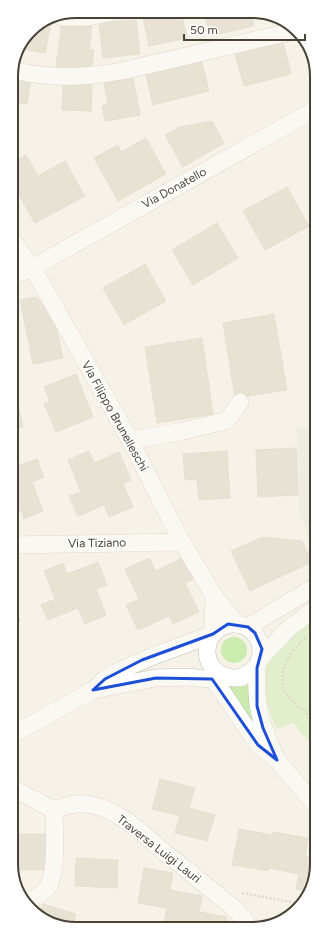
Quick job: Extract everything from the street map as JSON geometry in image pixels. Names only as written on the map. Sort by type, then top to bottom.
[{"type":"street","points":[[18,71],[49,76],[80,77],[97,75],[289,32]]},
{"type":"street","name":"Via Donatello","points":[[18,273],[32,268],[310,112]]},
{"type":"street","name":"Via Filippo Brunelleschi","points":[[18,248],[32,268],[130,440],[182,542],[214,596],[242,626]]},
{"type":"street","points":[[130,440],[183,431],[225,421],[230,417],[240,402]]},
{"type":"street","name":"Via Tiziano","points":[[18,545],[182,542]]},
{"type":"street","points":[[242,626],[310,589]]},
{"type":"street","points":[[213,634],[214,596]]},
{"type":"street","points":[[93,690],[156,678],[214,676],[238,678],[250,674],[289,628],[310,612]]},
{"type":"street","points":[[277,760],[266,738],[259,717],[256,696],[259,663],[262,649],[260,640],[255,633],[242,626],[228,624],[213,634],[209,641],[207,650],[208,658],[214,676],[220,688],[258,745],[277,760],[310,799]]},
{"type":"street","points":[[18,732],[93,690],[105,679],[127,667],[213,634]]},
{"type":"street","points":[[18,791],[54,810],[52,878],[50,884],[43,892],[31,900]]},
{"type":"street","name":"Traversa Luigi Lauri","points":[[54,810],[66,805],[86,804],[115,814],[134,827],[235,909],[242,916],[245,922]]},
{"type":"path","points":[[306,638],[296,646],[285,665],[282,675],[283,685],[287,695],[310,716]]},
{"type":"path","points":[[236,892],[295,903]]},
{"type":"highlighted area","points":[[228,624],[248,627],[255,633],[262,649],[257,668],[257,706],[263,728],[277,760],[258,745],[212,679],[156,678],[93,690],[105,679],[142,660],[213,634]]},
{"type":"green space","points":[[310,616],[310,743],[293,723],[277,729],[271,717],[264,684],[265,668],[277,643]]},
{"type":"green space","points":[[234,637],[243,641],[247,650],[243,659],[234,663],[225,659],[221,650],[225,641]]},
{"type":"green space","points":[[250,685],[254,725],[229,687]]},
{"type":"shaded area","points":[[310,427],[310,538],[299,513],[297,428]]},
{"type":"building","points":[[143,18],[182,18],[187,38],[149,46]]},
{"type":"building","points":[[206,18],[252,18],[254,26],[210,36]]},
{"type":"building","points":[[136,20],[140,54],[103,58],[99,23]]},
{"type":"building","points":[[62,21],[92,26],[89,49],[94,50],[91,72],[56,67]]},
{"type":"building","points":[[51,24],[45,53],[25,49],[35,35]]},
{"type":"building","points":[[283,42],[291,74],[244,86],[235,54]]},
{"type":"building","points":[[201,59],[209,91],[153,105],[145,72]]},
{"type":"building","points":[[18,76],[31,78],[27,104],[18,102]]},
{"type":"building","points":[[133,78],[140,115],[105,121],[102,106],[108,105],[104,83]]},
{"type":"building","points":[[63,83],[92,85],[91,111],[62,110]]},
{"type":"building","points":[[212,121],[224,143],[183,167],[165,135],[180,127]]},
{"type":"building","points":[[146,138],[166,174],[118,201],[94,158],[118,145],[121,152]]},
{"type":"building","points":[[26,155],[38,176],[65,161],[85,196],[35,223],[18,193],[18,160]]},
{"type":"building","points":[[287,187],[309,226],[265,250],[243,211]]},
{"type":"building","points":[[217,223],[238,258],[193,285],[172,250]]},
{"type":"building","points":[[145,264],[166,301],[124,325],[103,288]]},
{"type":"building","points":[[36,297],[54,317],[63,358],[33,364],[20,300]]},
{"type":"building","points":[[274,314],[287,390],[235,398],[223,323]]},
{"type":"building","points":[[202,338],[213,414],[157,423],[145,347]]},
{"type":"building","points":[[76,374],[93,417],[56,432],[44,404],[50,402],[44,387]]},
{"type":"building","points":[[18,403],[23,427],[18,428]]},
{"type":"building","points":[[296,448],[298,495],[258,497],[256,450]]},
{"type":"building","points":[[89,451],[94,463],[119,452],[131,480],[123,484],[133,507],[109,517],[104,505],[78,516],[69,496],[81,492],[68,460]]},
{"type":"building","points":[[227,451],[230,498],[199,500],[197,479],[185,480],[183,454]]},
{"type":"building","points":[[37,459],[44,477],[32,482],[43,511],[24,519],[21,510],[18,511],[18,466]]},
{"type":"building","points":[[263,537],[302,541],[310,558],[310,563],[250,591],[231,551]]},
{"type":"building","points":[[184,557],[194,579],[185,583],[199,612],[173,624],[169,616],[138,630],[126,605],[139,599],[125,569],[149,558],[156,571]]},
{"type":"building","points":[[98,562],[107,585],[96,589],[106,615],[85,624],[78,608],[48,620],[41,605],[55,599],[44,571],[63,563],[67,574]]},
{"type":"building","points":[[160,779],[195,788],[189,808],[215,815],[207,841],[175,833],[180,816],[152,809]]},
{"type":"building","points":[[239,829],[272,835],[273,832],[308,838],[305,857],[310,858],[310,867],[306,886],[304,890],[296,889],[299,874],[269,868],[268,871],[232,865]]},
{"type":"building","points":[[18,834],[48,834],[48,870],[19,870]]},
{"type":"building","points":[[76,858],[118,860],[117,888],[75,886]]},
{"type":"building","points":[[144,868],[173,873],[170,890],[202,896],[199,912],[227,917],[226,922],[164,922],[167,908],[138,903]]},
{"type":"building","points":[[43,904],[76,914],[74,922],[65,921],[51,916],[41,910]]}]
